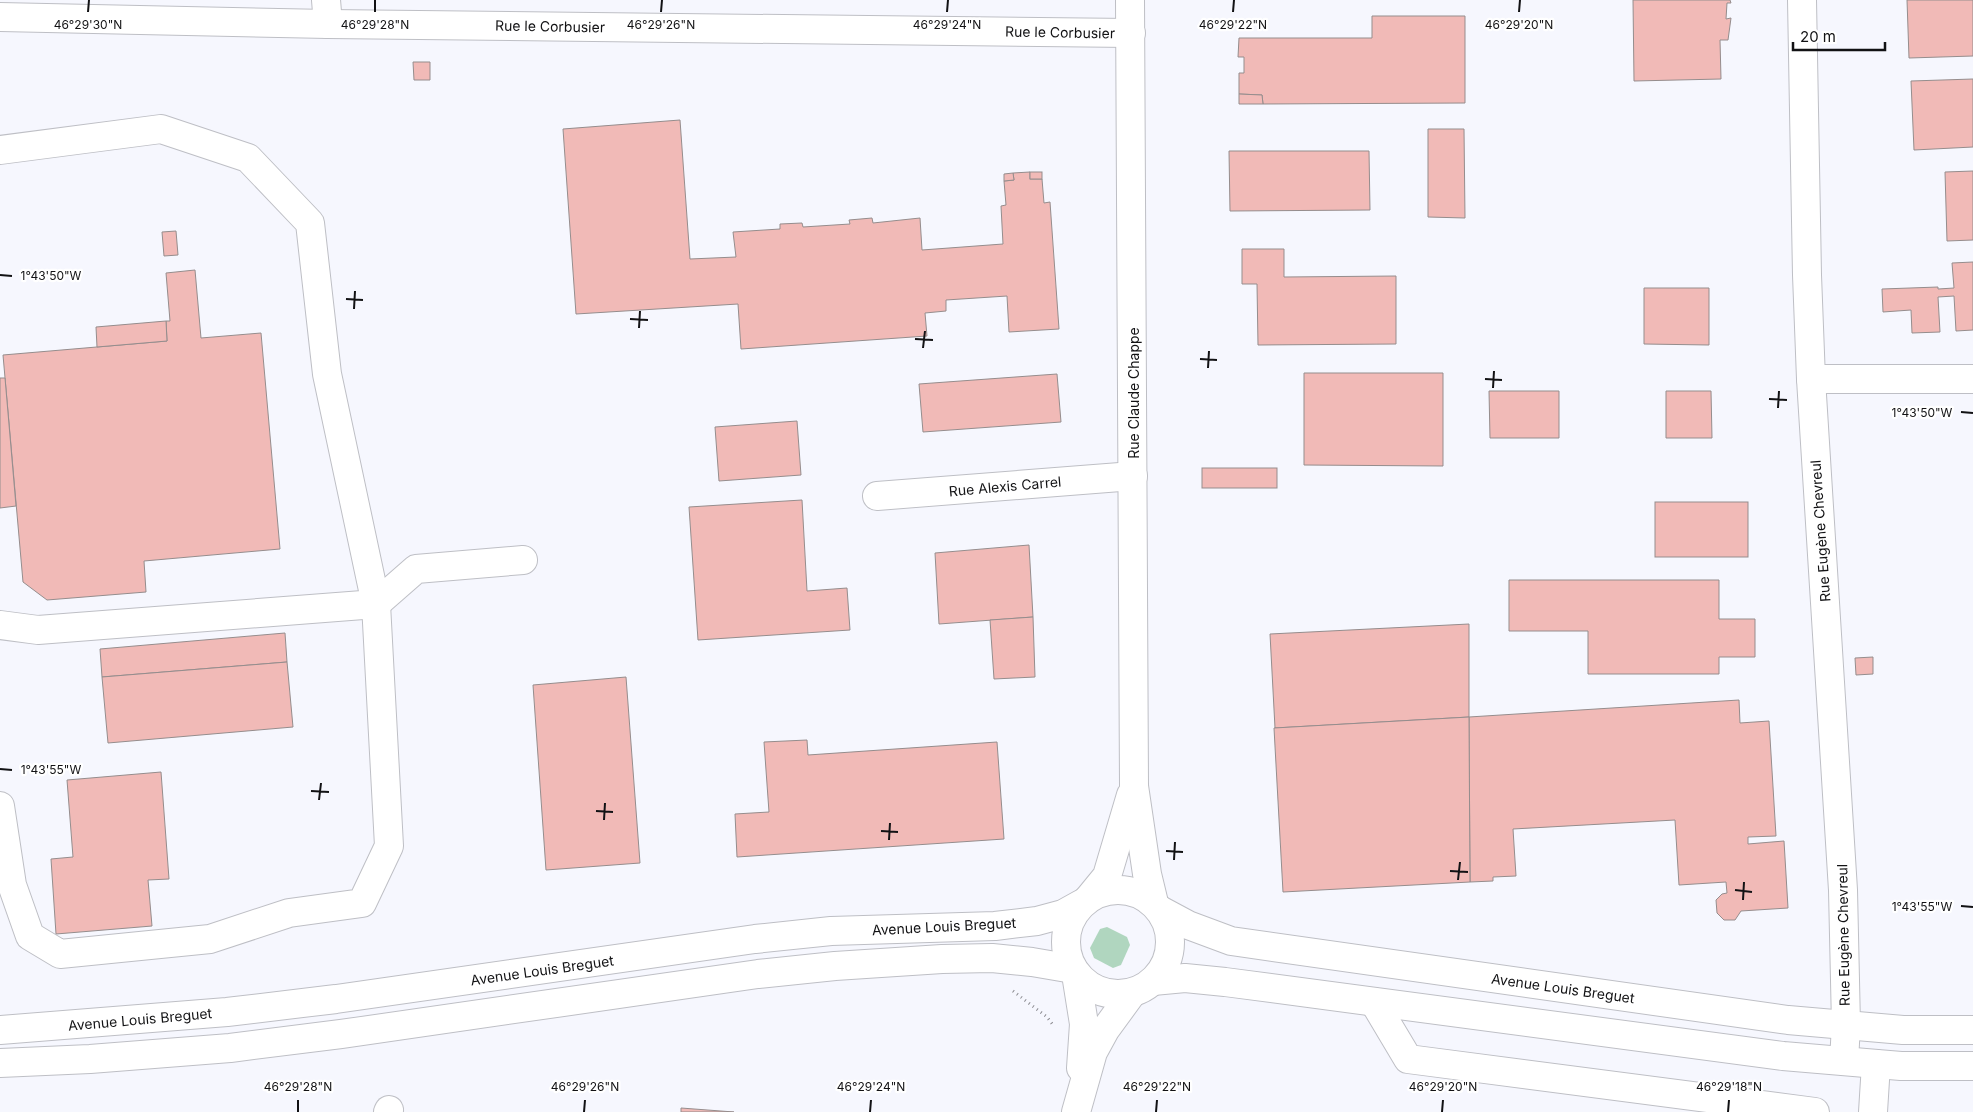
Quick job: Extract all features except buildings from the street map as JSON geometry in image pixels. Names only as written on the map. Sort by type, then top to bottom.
[{"type":"street","name":"Rue Claude Chappe","points":[[1130,0],[1134,786],[1147,874],[1157,907]]},
{"type":"street","name":"Rue Eugène Chevreul","points":[[1802,0],[1806,275],[1843,890],[1846,1025],[1844,1061]]},
{"type":"street","name":"Rue le Corbusier","points":[[0,17],[327,12],[1131,33]]},
{"type":"street","points":[[0,150],[162,129],[248,158],[310,222],[327,374],[376,604],[389,846],[362,904],[290,913],[210,940],[60,954],[30,936],[12,885],[0,806]]},
{"type":"street","points":[[1811,379],[1973,379]]},
{"type":"street","name":"Rue Alexis Carrel","points":[[877,496],[1133,476]]},
{"type":"street","points":[[0,625],[38,630],[376,604],[416,569],[523,560]]},
{"type":"street","name":"Rue Claude Chappe","points":[[1085,901],[1107,876],[1134,786]]},
{"type":"street","points":[[1115,889],[1136,893],[1157,907],[1167,924],[1170,947],[1163,969],[1143,987],[1105,1030],[1094,1052],[1077,1107],[1084,1024],[1074,972],[1066,953],[1066,935],[1070,918],[1085,901],[1102,892],[1115,889]]},
{"type":"street","name":"Avenue Louis Breguet","points":[[0,1030],[227,1012],[318,1001],[755,939],[830,931],[995,926],[1037,922],[1064,914],[1085,901]]},
{"type":"street","name":"Avenue Louis Breguet","points":[[1157,907],[1188,925],[1231,941],[1788,1020],[1903,1030],[1973,1030]]},
{"type":"street","points":[[0,1064],[230,1048],[749,976],[835,966],[942,959],[992,958],[1032,962],[1074,972],[1087,985],[1101,992],[1117,995],[1185,978],[1783,1056],[1901,1066],[1973,1066]]},
{"type":"street","points":[[1374,1002],[1408,1060],[1815,1112]]},
{"type":"street","points":[[1873,1112],[1876,1064]]},
{"type":"green space","points":[[1107,927],[1127,937],[1130,945],[1121,965],[1113,968],[1094,958],[1090,948],[1100,929]]}]
